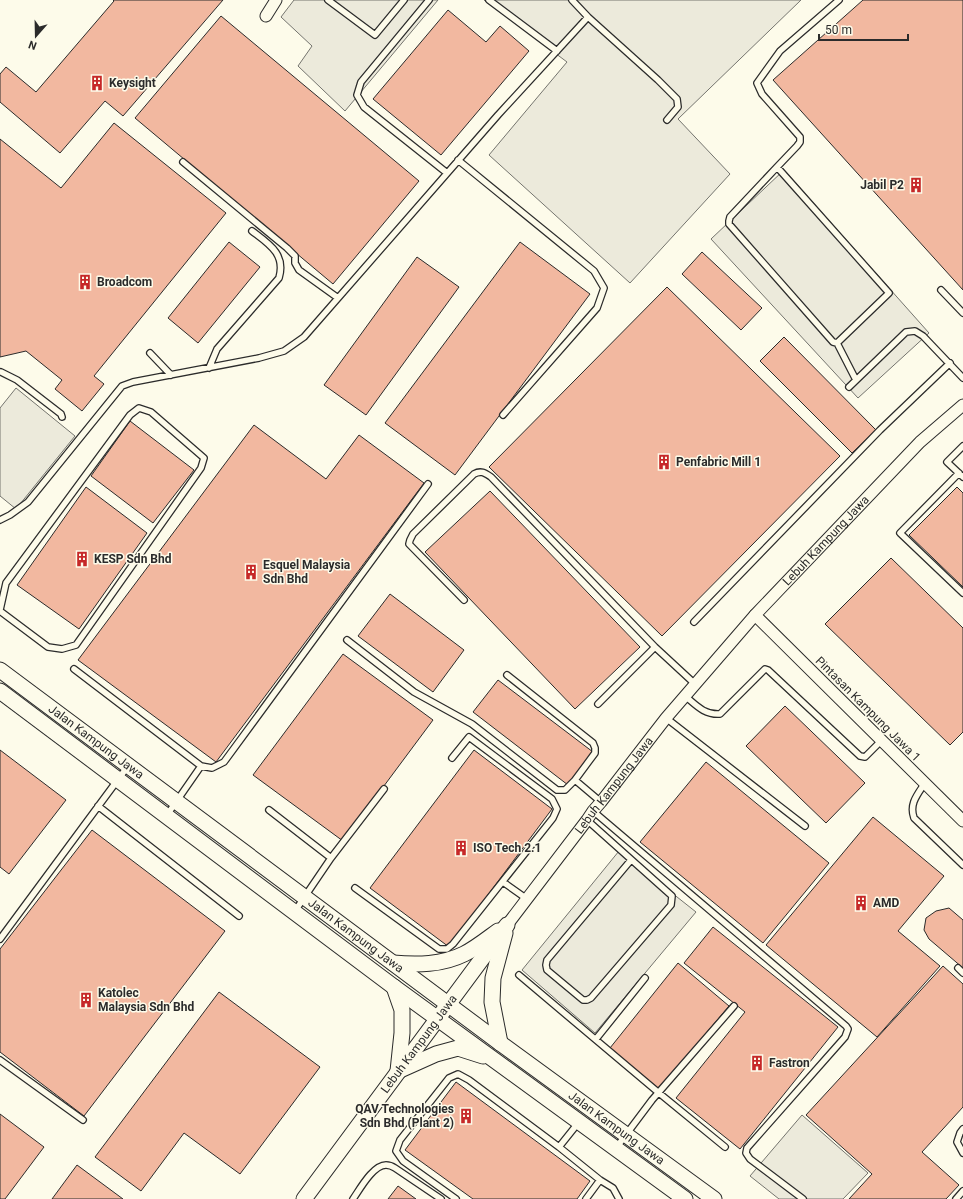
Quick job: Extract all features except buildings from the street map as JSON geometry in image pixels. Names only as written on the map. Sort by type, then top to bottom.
[{"type":"street","points":[[266,16],[276,0]]},
{"type":"street","name":"Lebuh Kampung Jawa","points":[[304,1199],[527,899],[666,718],[755,615],[920,442],[963,405]]},
{"type":"street","name":"Pintasan Kampung Jawa 1","points":[[755,615],[962,818]]},
{"type":"street","name":"Jalan Kampung Jawa","points":[[0,670],[500,1043],[581,1114],[616,1148],[685,1199]]},
{"type":"street","name":"Jalan Kampung Jawa","points":[[0,691],[394,987],[493,1058],[581,1114],[626,1134],[714,1199]]},
{"type":"street","points":[[393,964],[415,965],[442,962],[464,954],[508,925]]},
{"type":"street","points":[[500,1043],[492,1002],[492,978],[508,925]]},
{"type":"street","points":[[394,987],[402,1010],[402,1033],[397,1072]]},
{"type":"street","points":[[397,1072],[436,1054],[458,1048],[493,1058]]},
{"type":"lane","points":[[328,0],[375,35],[404,0]]},
{"type":"lane","points":[[429,0],[361,82],[357,95],[364,107],[447,173]]},
{"type":"lane","points":[[489,0],[557,51]]},
{"type":"lane","points":[[572,0],[588,17],[677,99],[678,108],[667,120]]},
{"type":"lane","points":[[839,0],[780,51],[757,83],[762,94],[800,137],[800,142],[730,217],[729,224],[834,342],[837,343],[856,380]]},
{"type":"lane","points":[[0,520],[10,515],[28,502],[122,386],[134,382],[259,358],[284,351],[304,337],[458,160],[588,17]]},
{"type":"lane","points":[[458,160],[594,271],[604,288],[597,308],[503,415]]},
{"type":"lane","points":[[183,162],[287,248],[295,256],[295,262],[299,270],[338,298]]},
{"type":"lane","points":[[777,167],[888,293],[837,343]]},
{"type":"lane","points":[[209,368],[217,349],[279,278],[281,262],[274,249],[252,231]]},
{"type":"lane","points":[[941,290],[963,313]]},
{"type":"lane","points":[[848,387],[906,332],[915,331],[923,336],[963,378]]},
{"type":"lane","points":[[150,353],[171,375]]},
{"type":"lane","points":[[694,622],[880,430],[950,363]]},
{"type":"lane","points":[[1,372],[17,380],[61,414],[62,417]]},
{"type":"lane","points":[[139,408],[151,412],[204,458],[202,468],[76,645],[62,648],[48,647],[0,610],[6,583],[130,416],[139,408]]},
{"type":"lane","points":[[963,446],[947,462],[961,475],[900,533],[963,592]]},
{"type":"lane","points":[[464,600],[409,544],[413,534],[468,480],[479,472],[491,477],[655,647],[695,684]]},
{"type":"lane","points":[[74,669],[201,766],[212,768],[224,762],[428,484]]},
{"type":"lane","points":[[347,640],[414,692],[472,724],[557,790],[565,790],[575,780],[595,753],[596,748],[593,743],[508,675]]},
{"type":"lane","points":[[598,704],[655,647]]},
{"type":"lane","points":[[685,696],[702,711],[720,714],[765,670],[768,670],[860,756],[865,757],[882,740]]},
{"type":"lane","points":[[666,718],[805,826]]},
{"type":"lane","points":[[355,888],[439,949],[447,949],[453,944],[553,818],[557,809],[552,799],[469,736],[452,758]]},
{"type":"lane","points":[[0,939],[128,766]]},
{"type":"lane","points":[[166,816],[201,766]]},
{"type":"lane","points":[[575,780],[601,802]]},
{"type":"lane","points":[[925,783],[914,799],[912,811],[914,818],[963,865]]},
{"type":"lane","points":[[294,912],[331,858],[384,789]]},
{"type":"lane","points":[[98,806],[239,916]]},
{"type":"lane","points":[[269,810],[331,858]]},
{"type":"lane","points":[[590,816],[631,860],[672,896],[671,905],[591,998],[583,1000],[547,970],[547,960],[631,860]]},
{"type":"lane","points":[[590,816],[848,1029],[845,1037],[747,1148],[746,1153],[750,1159],[803,1199]]},
{"type":"lane","points":[[503,882],[527,899]]},
{"type":"lane","points":[[958,968],[963,973]]},
{"type":"lane","points":[[519,975],[659,1093],[725,1146]]},
{"type":"lane","points":[[596,1039],[645,978]]},
{"type":"lane","points":[[616,1148],[659,1093],[734,1006]]},
{"type":"lane","points":[[0,1060],[83,1120]]},
{"type":"lane","points":[[456,1199],[403,1161],[396,1151],[400,1140],[449,1078],[458,1074],[469,1080],[559,1147],[600,1180],[613,1188],[619,1199]]},
{"type":"lane","points":[[559,1147],[581,1114]]},
{"type":"lane","points":[[963,1130],[960,1133],[957,1142],[963,1153]]},
{"type":"lane","points":[[353,1199],[373,1172],[381,1166],[388,1164],[441,1199]]},
{"type":"lane","points":[[586,1199],[600,1180]]},
{"type":"lane","points":[[956,1199],[963,1191]]},
{"type":"shaded area","points":[[294,0],[438,0],[345,111],[298,66],[312,46],[281,17]]},
{"type":"shaded area","points":[[484,0],[801,0],[678,119],[730,174],[630,283],[489,155],[567,62]]},
{"type":"shaded area","points":[[784,170],[929,333],[858,398],[711,239]]},
{"type":"shaded area","points":[[16,388],[75,436],[16,509],[0,496],[0,408]]},
{"type":"shaded area","points":[[619,851],[696,912],[595,1033],[522,970]]},
{"type":"shaded area","points":[[802,1115],[868,1173],[843,1199],[779,1199],[750,1176]]},
{"type":"place","name":"Keysight","points":[[97,83]]},
{"type":"place","name":"Jabil P2","points":[[916,185]]},
{"type":"place","name":"Broadcom","points":[[85,282]]},
{"type":"place","name":"Penfabric Mill 1","points":[[664,462]]},
{"type":"place","name":"KESP Sdn Bhd","points":[[82,559]]},
{"type":"place","name":"Esquel Malaysia Sdn Bhd","points":[[251,572]]},
{"type":"place","name":"ISO Tech 2.1","points":[[461,848]]},
{"type":"place","name":"AMD","points":[[861,903]]},
{"type":"place","name":"Katolec Malaysia Sdn Bhd","points":[[86,1000]]},
{"type":"place","name":"Fastron","points":[[757,1063]]},
{"type":"place","name":"QAV Technologies Sdn Bhd (Plant 2)","points":[[466,1116]]}]
